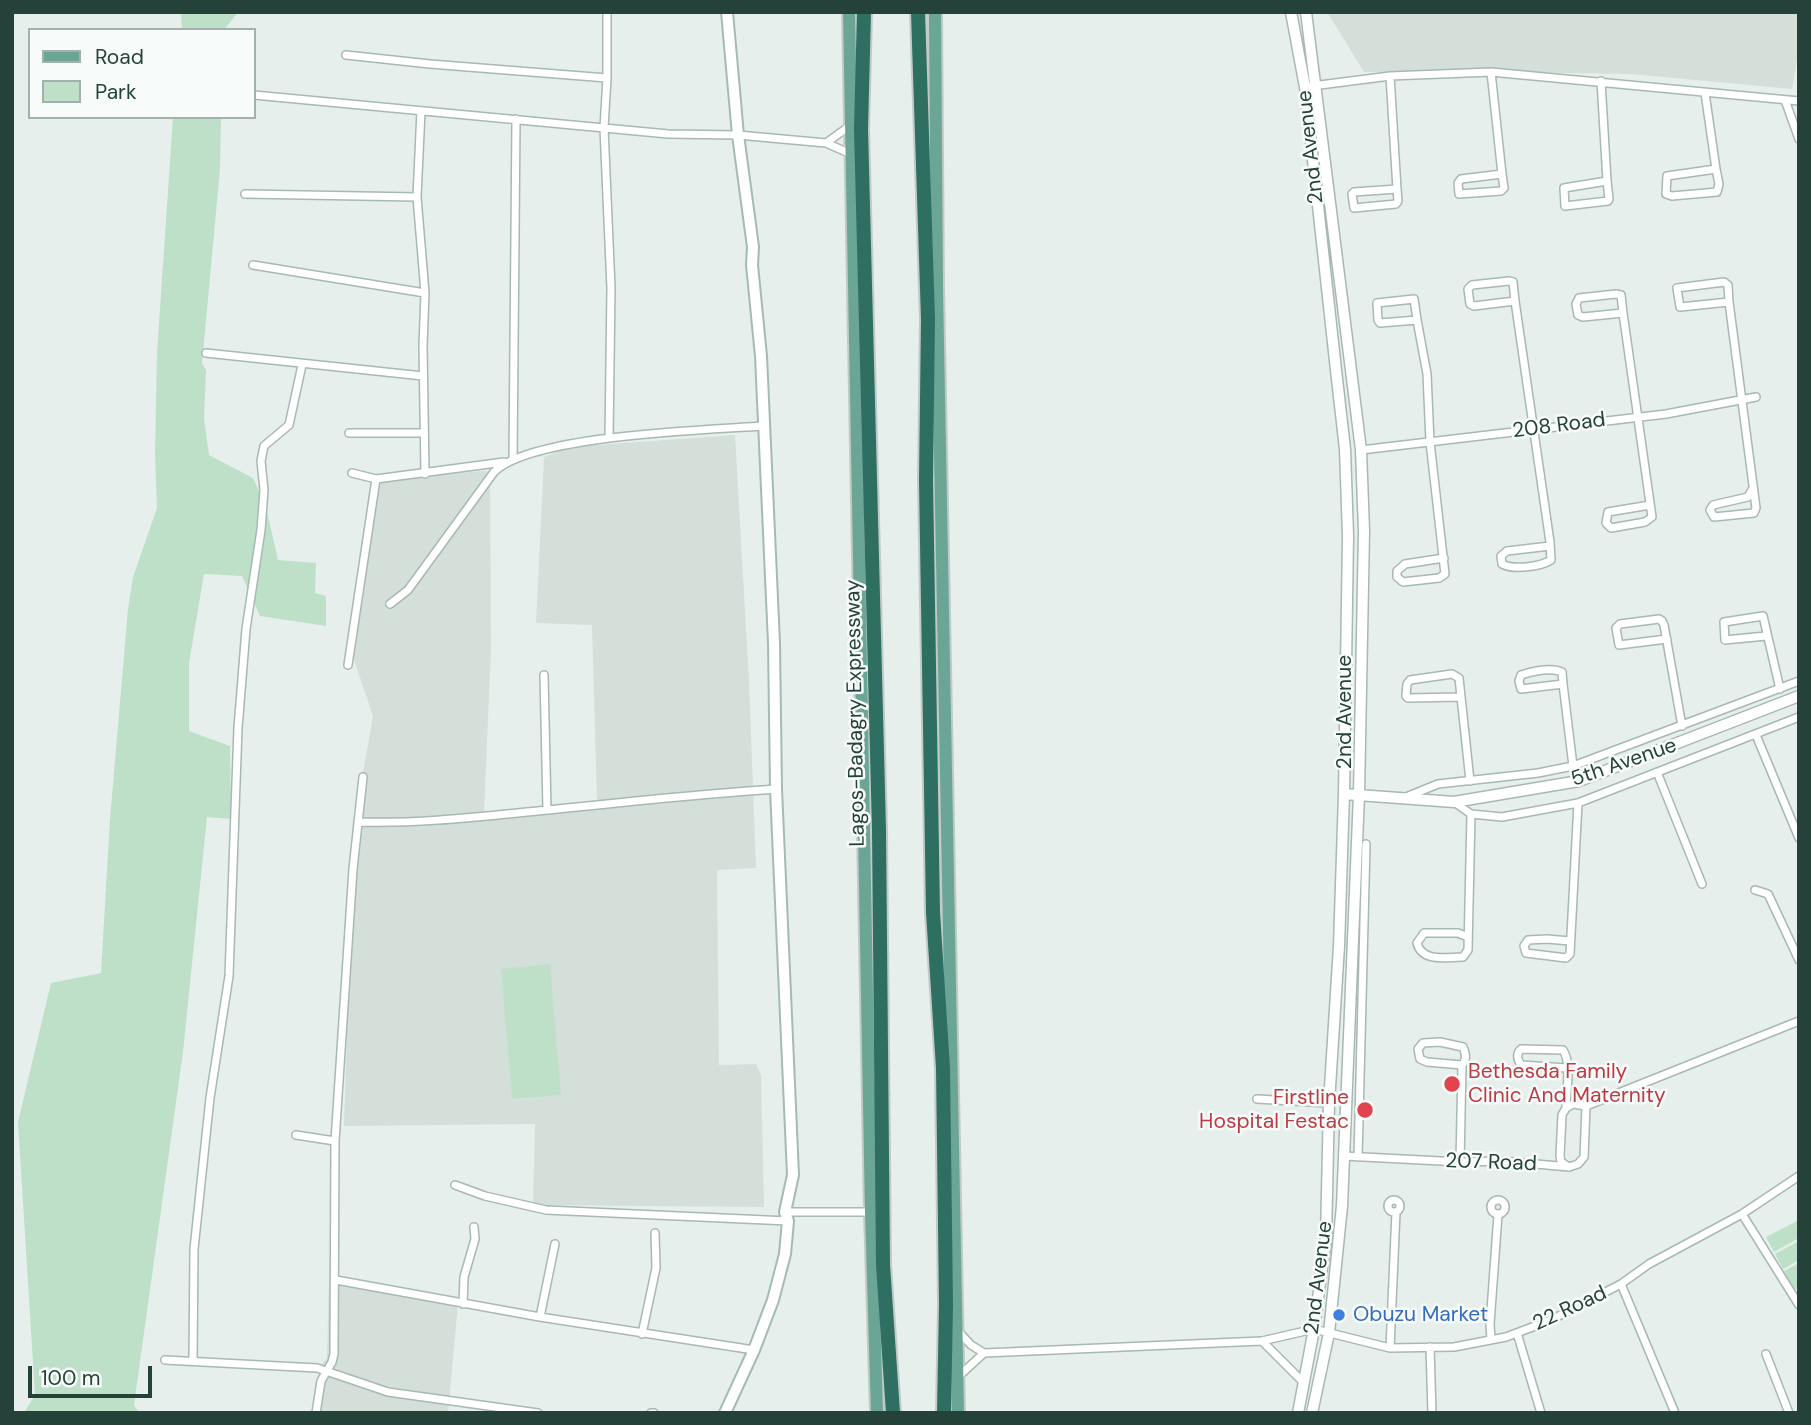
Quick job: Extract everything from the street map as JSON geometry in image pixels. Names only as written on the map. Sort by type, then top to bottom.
[{"type":"highway","name":"Lagos-Badagry Expressway","points":[[864,12],[861,130],[879,802],[883,1265],[893,1413]]},
{"type":"highway","points":[[918,12],[928,319],[926,480],[933,898],[943,1068],[946,1304],[944,1413]]},
{"type":"main road","points":[[721,12],[753,247],[752,265],[761,356],[793,1175],[785,1254],[779,1278],[754,1350],[725,1413]]},
{"type":"main road","points":[[727,12],[736,135]]},
{"type":"main road","name":"Lagos-Badagry Expressway","points":[[849,12],[877,1413]]},
{"type":"main road","points":[[935,12],[937,304],[958,1413]]},
{"type":"street","points":[[607,12],[604,128],[611,288],[609,438]]},
{"type":"street","name":"2nd Avenue","points":[[1291,12],[1305,87],[1345,449],[1348,536],[1344,794],[1339,946],[1329,1102],[1326,1237],[1314,1329],[1298,1413]]},
{"type":"street","name":"2nd Avenue","points":[[1306,12],[1361,450],[1364,542],[1359,794],[1344,1156],[1329,1333],[1312,1413]]},
{"type":"street","points":[[346,55],[607,78]]},
{"type":"street","points":[[1305,87],[1390,76],[1491,72],[1799,101]]},
{"type":"street","points":[[1491,72],[1504,188],[1501,191],[1459,194],[1458,183],[1461,179],[1502,174]]},
{"type":"street","points":[[1390,76],[1398,201],[1396,204],[1356,209],[1353,205],[1354,192],[1397,189]]},
{"type":"street","points":[[1601,81],[1609,199],[1566,206],[1566,187],[1607,181]]},
{"type":"street","points":[[1704,93],[1719,184],[1717,192],[1672,196],[1666,194],[1667,176],[1716,169]]},
{"type":"street","points":[[256,95],[668,134],[736,135],[827,143],[851,154]]},
{"type":"street","points":[[1785,100],[1799,139]]},
{"type":"street","points":[[421,111],[417,197],[425,293],[425,474]]},
{"type":"street","points":[[509,461],[516,119]]},
{"type":"street","points":[[827,143],[851,125]]},
{"type":"street","points":[[245,194],[417,197]]},
{"type":"street","points":[[253,265],[425,293]]},
{"type":"street","points":[[1515,301],[1472,305],[1468,289],[1472,285],[1512,281],[1515,301],[1533,429],[1550,546],[1551,560],[1545,564],[1508,567],[1502,564],[1501,556],[1507,551],[1550,546]]},
{"type":"street","points":[[1729,302],[1683,309],[1679,305],[1676,291],[1680,288],[1724,282],[1728,285],[1741,399],[1754,488],[1756,506],[1755,513],[1714,517],[1711,515],[1713,505],[1748,497],[1754,488]]},
{"type":"street","points":[[1623,313],[1580,316],[1577,300],[1619,294],[1623,313],[1652,517],[1650,521],[1611,528],[1606,523],[1608,512],[1650,505]]},
{"type":"street","points":[[1418,320],[1380,323],[1377,303],[1414,299],[1418,320],[1427,374],[1430,442],[1444,558],[1445,574],[1442,577],[1403,582],[1397,577],[1396,570],[1405,564],[1444,558]]},
{"type":"street","points":[[206,353],[423,376]]},
{"type":"street","points":[[193,1361],[194,1249],[210,1098],[229,976],[238,728],[246,629],[261,530],[264,490],[261,461],[264,446],[289,425],[302,365]]},
{"type":"street","name":"208 Road","points":[[1361,450],[1638,417],[1756,397]]},
{"type":"street","points":[[352,473],[376,479],[425,474],[509,461],[538,451],[609,438],[763,426]]},
{"type":"street","points":[[349,433],[423,433]]},
{"type":"street","points":[[390,604],[408,590],[494,472],[509,461]]},
{"type":"street","points":[[348,665],[376,479]]},
{"type":"street","points":[[1766,636],[1725,639],[1724,622],[1763,616],[1780,689]]},
{"type":"street","points":[[1667,639],[1619,645],[1616,628],[1620,624],[1659,619],[1664,625],[1667,639],[1682,726]]},
{"type":"street","points":[[1563,684],[1521,689],[1519,681],[1521,675],[1534,671],[1562,672],[1573,766]]},
{"type":"street","points":[[1461,697],[1408,698],[1406,684],[1410,680],[1452,674],[1459,678],[1470,781]]},
{"type":"street","points":[[544,675],[547,810]]},
{"type":"street","points":[[1404,798],[1438,784],[1538,774],[1573,766],[1799,681]]},
{"type":"street","name":"5th Avenue","points":[[1344,794],[1454,802],[1579,781],[1799,696]]},
{"type":"street","points":[[1454,802],[1471,814],[1502,817],[1578,803],[1799,717]]},
{"type":"street","points":[[1756,735],[1799,838]]},
{"type":"street","points":[[1657,772],[1702,884]]},
{"type":"street","points":[[316,1413],[321,1381],[334,1354],[335,1141],[363,777]]},
{"type":"street","points":[[358,822],[461,818],[716,792],[776,789]]},
{"type":"street","points":[[1570,941],[1528,940],[1524,946],[1526,953],[1566,958],[1572,948],[1570,941],[1578,803]]},
{"type":"street","points":[[1468,937],[1458,933],[1424,933],[1416,943],[1424,955],[1430,957],[1463,957],[1468,950],[1471,814]]},
{"type":"street","points":[[1358,1157],[1366,844]]},
{"type":"street","points":[[1755,891],[1768,894],[1799,960]]},
{"type":"street","points":[[1566,1108],[1573,1104],[1586,1106],[1799,1021]]},
{"type":"street","points":[[1460,1162],[1462,1065],[1466,1053],[1463,1047],[1455,1044],[1423,1043],[1418,1049],[1420,1059],[1427,1062],[1462,1065]]},
{"type":"street","points":[[1567,1068],[1521,1065],[1517,1059],[1518,1052],[1521,1049],[1563,1050],[1566,1054],[1567,1068],[1566,1108],[1562,1115],[1560,1156],[1561,1161],[1569,1167],[1584,1157],[1586,1106]]},
{"type":"street","points":[[1257,1099],[1329,1102]]},
{"type":"street","points":[[296,1135],[335,1141]]},
{"type":"street","name":"207 Road","points":[[1344,1156],[1460,1162],[1503,1161],[1569,1167]]},
{"type":"street","name":"22 Road","points":[[1314,1329],[1390,1348],[1454,1347],[1517,1333],[1551,1320],[1621,1284],[1649,1264],[1742,1214],[1799,1176]]},
{"type":"street","points":[[455,1185],[485,1196],[546,1210],[787,1217],[871,1212]]},
{"type":"street","points":[[1390,1348],[1396,1212]]},
{"type":"street","points":[[1742,1214],[1799,1305]]},
{"type":"street","points":[[1492,1339],[1490,1324],[1499,1215]]},
{"type":"street","points":[[463,1304],[464,1277],[475,1239],[474,1227]]},
{"type":"street","points":[[642,1334],[656,1268],[655,1233]]},
{"type":"street","points":[[540,1317],[555,1244]]},
{"type":"street","points":[[336,1280],[540,1317],[754,1350]]},
{"type":"street","points":[[1621,1284],[1675,1413]]},
{"type":"street","points":[[956,1329],[971,1345],[984,1353],[1262,1341],[1314,1329]]},
{"type":"street","points":[[1517,1333],[1541,1413]]},
{"type":"street","points":[[1262,1341],[1304,1383]]},
{"type":"street","points":[[1430,1347],[1432,1413]]},
{"type":"street","points":[[957,1377],[984,1353]]},
{"type":"street","points":[[1766,1354],[1789,1413]]},
{"type":"street","points":[[165,1360],[310,1367],[388,1392],[538,1413]]},
{"type":"shaded area","points":[[1327,12],[1798,12],[1799,48],[1792,89],[1631,74],[1364,72]]},
{"type":"shaded area","points":[[735,435],[756,868],[717,870],[719,1065],[756,1064],[761,1075],[764,1207],[533,1205],[535,1124],[344,1126],[355,892],[354,824],[373,716],[348,642],[371,480],[484,471],[495,473],[490,482],[491,648],[484,814],[597,802],[592,625],[536,623],[544,457],[570,447]]},
{"type":"shaded area","points":[[329,1281],[458,1303],[448,1413],[319,1413],[320,1366],[327,1358]]},
{"type":"green space","points":[[181,12],[238,12],[226,28],[182,28]]},
{"type":"green space","points":[[173,119],[221,119],[220,169],[202,364],[206,370],[204,418],[209,455],[253,478],[266,507],[278,560],[316,563],[315,593],[326,596],[326,626],[260,616],[242,576],[204,574],[189,663],[189,731],[230,746],[231,819],[207,817],[183,1052],[134,1405],[139,1413],[24,1413],[35,1395],[18,1122],[51,983],[101,973],[110,819],[128,609],[133,577],[157,508],[157,353]]},
{"type":"green space","points":[[550,964],[561,1095],[512,1099],[501,969]]},
{"type":"green space","points":[[1799,1220],[1799,1238],[1774,1252],[1766,1237]]},
{"type":"green space","points":[[1799,1241],[1799,1260],[1783,1269],[1784,1271],[1799,1263],[1799,1287],[1794,1290],[1775,1254]]},
{"type":"place","name":"Bethesda Family Clinic And Maternity","points":[[1452,1084]]},
{"type":"place","name":"Firstline Hospital Festac","points":[[1365,1110]]},
{"type":"place","name":"Obuzu Market","points":[[1339,1315]]}]
